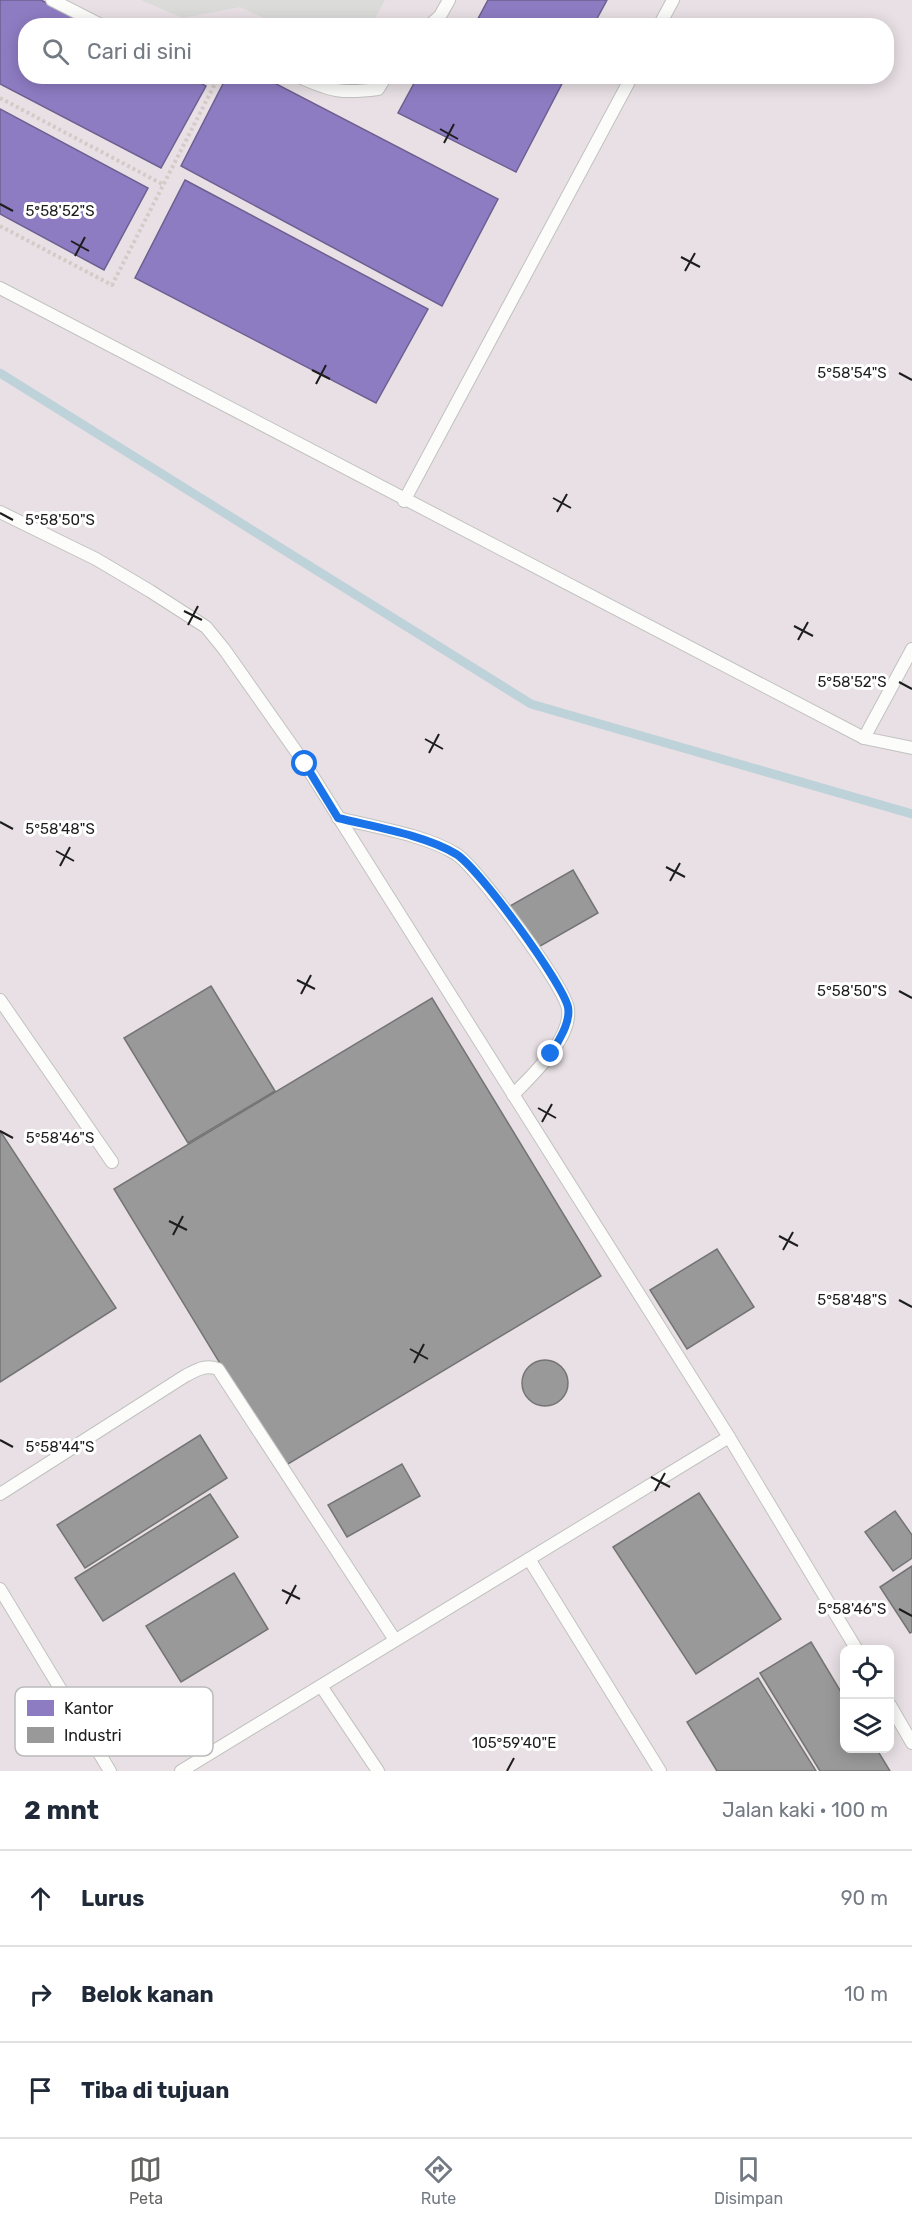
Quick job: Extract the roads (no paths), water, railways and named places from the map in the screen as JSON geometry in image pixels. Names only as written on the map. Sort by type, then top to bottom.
[{"type":"lane","points":[[52,0],[87,18]]},
{"type":"lane","points":[[438,18],[449,0]]},
{"type":"lane","points":[[663,18],[673,0]]},
{"type":"lane","points":[[315,84],[345,93],[378,89],[381,84]]},
{"type":"lane","points":[[404,501],[628,84]]},
{"type":"lane","points":[[0,288],[404,501],[864,738],[912,748]]},
{"type":"lane","points":[[0,512],[96,559],[206,627],[305,764],[729,1437],[854,1645]]},
{"type":"lane","points":[[864,738],[912,649]]},
{"type":"lane","points":[[338,818],[439,846],[469,863],[551,975],[568,1008],[565,1028],[551,1054],[513,1095]]},
{"type":"lane","points":[[0,1000],[112,1162]]},
{"type":"lane","points":[[0,1494],[185,1376],[206,1366],[218,1369],[395,1640]]},
{"type":"lane","points":[[213,1752],[729,1437]]},
{"type":"lane","points":[[529,1559],[660,1771]]},
{"type":"lane","points":[[0,1589],[59,1687]]},
{"type":"lane","points":[[321,1686],[378,1771]]},
{"type":"lane","points":[[894,1712],[912,1743]]},
{"type":"lane","points":[[101,1756],[110,1771]]},
{"type":"lane","points":[[181,1771],[206,1756]]},
{"type":"waterway","points":[[0,373],[531,704],[912,814]]}]
